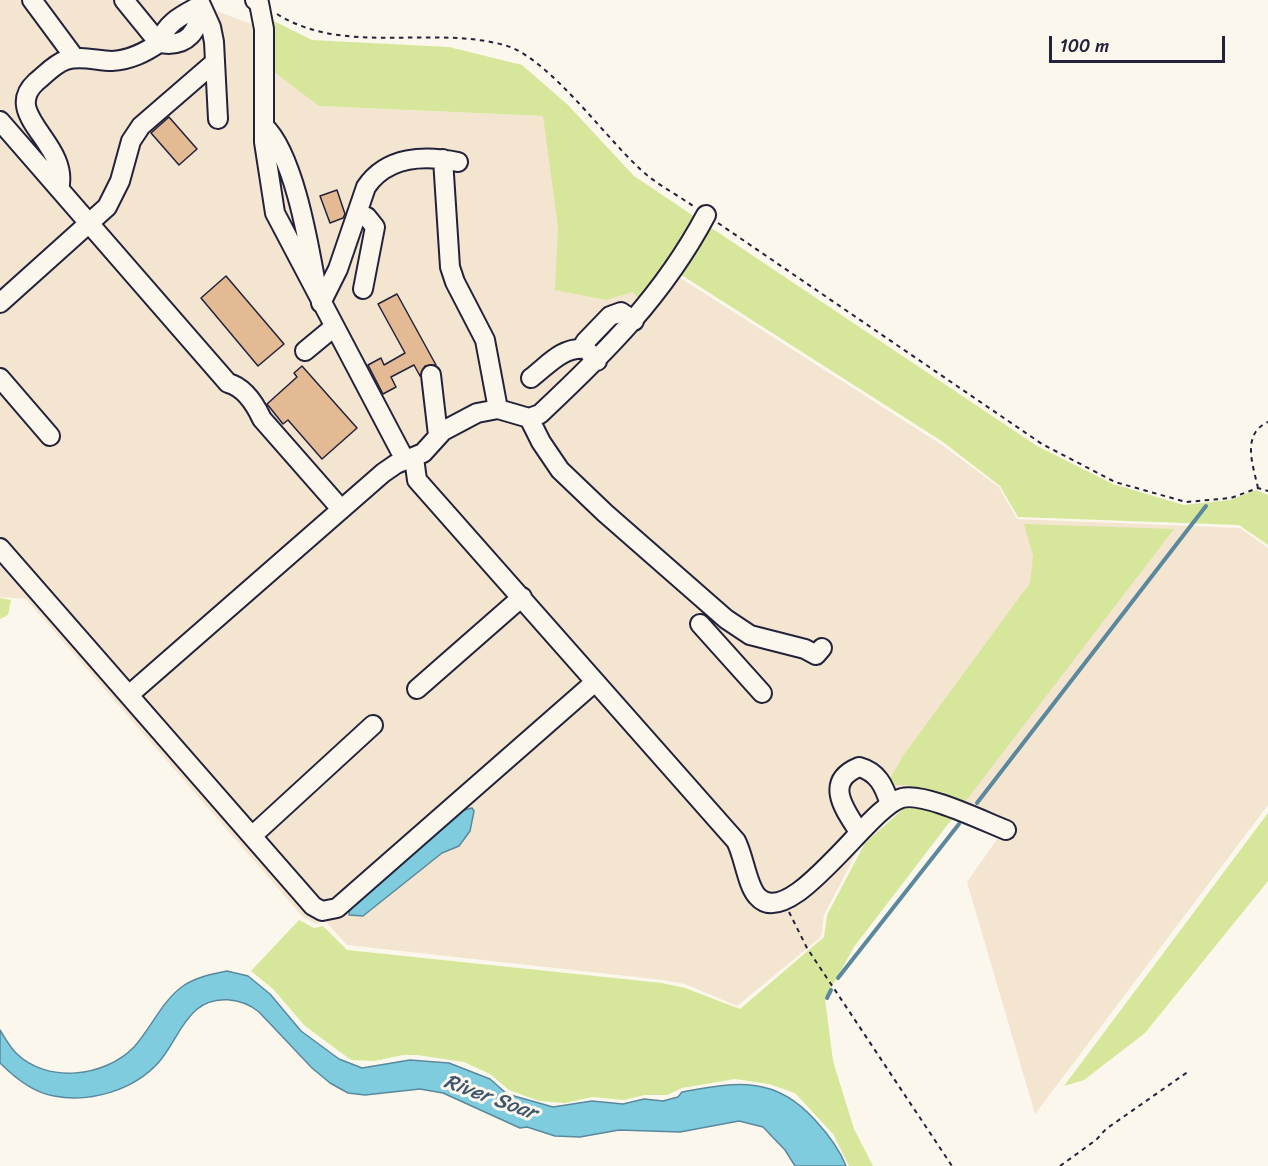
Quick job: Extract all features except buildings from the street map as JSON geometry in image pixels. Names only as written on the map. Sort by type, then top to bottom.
[{"type":"lane","points":[[32,0],[75,58]]},
{"type":"lane","points":[[124,0],[159,43]]},
{"type":"lane","points":[[59,189],[62,179],[59,160],[32,126],[26,111],[26,102],[32,86],[58,64],[75,58],[113,61],[141,55],[159,43],[163,33],[170,25],[202,2],[212,27],[218,118]]},
{"type":"lane","points":[[257,2],[264,29],[266,165],[275,213],[334,327],[410,459],[417,480],[736,841],[755,894],[767,903],[783,902],[802,891],[859,832],[890,804],[902,798],[924,798],[1006,830]]},
{"type":"lane","points":[[0,303],[90,225],[114,196],[131,141],[141,126],[215,62]]},
{"type":"lane","points":[[0,121],[228,383],[238,386],[256,407],[262,419],[341,509]]},
{"type":"lane","points":[[264,126],[274,138],[297,194],[305,223],[319,298]]},
{"type":"lane","points":[[319,298],[338,269],[366,187],[381,170],[401,161],[451,160],[450,267],[485,340],[498,409]]},
{"type":"lane","points":[[357,213],[367,217],[375,227],[363,289]]},
{"type":"lane","points":[[130,694],[383,473],[410,459],[438,435],[470,416],[498,409],[529,418],[540,414],[591,355],[634,321],[676,267],[706,215]]},
{"type":"lane","points":[[305,351],[334,327]]},
{"type":"lane","points":[[531,378],[563,352],[574,347],[591,355]]},
{"type":"lane","points":[[431,375],[438,435]]},
{"type":"lane","points":[[0,378],[50,436]]},
{"type":"lane","points":[[529,418],[560,470],[604,513],[732,623],[750,635],[805,649],[816,655],[822,648]]},
{"type":"lane","points":[[0,548],[316,909],[327,911],[337,908],[595,682]]},
{"type":"lane","points":[[417,689],[522,597]]},
{"type":"lane","points":[[715,640],[732,623]]},
{"type":"lane","points":[[700,624],[762,693]]},
{"type":"lane","points":[[252,836],[373,726]]},
{"type":"lane","points":[[859,832],[841,800],[838,789],[844,775],[859,767],[869,770],[877,776],[890,804]]},
{"type":"path","points":[[257,2],[293,24],[333,36],[442,36],[506,45],[542,67],[647,175],[1042,444],[1115,482],[1186,502],[1231,498],[1258,488],[1268,491]]},
{"type":"path","points":[[1258,488],[1251,442],[1256,429],[1268,423]]},
{"type":"path","points":[[783,902],[807,948],[951,1166]]},
{"type":"path","points":[[1060,1166],[1096,1140],[1106,1129],[1189,1071]]},
{"type":"shaded area","points":[[0,0],[174,0],[201,5],[264,29],[319,106],[543,116],[668,270],[942,445],[999,487],[1017,519],[1240,528],[1268,548],[1268,805],[1035,1114],[967,882],[1000,835],[915,803],[902,805],[862,842],[824,915],[821,937],[737,1006],[685,984],[663,980],[347,945],[324,920],[316,924],[303,917],[26,599],[0,597]]},
{"type":"green space","points":[[270,19],[312,40],[449,47],[522,65],[568,105],[634,176],[1037,446],[1113,484],[1184,505],[1230,500],[1256,490],[1268,495],[1268,545],[1239,525],[1018,517],[1000,486],[943,442],[672,269],[641,301],[633,292],[606,300],[555,290],[558,227],[543,116],[319,106],[273,71]]},
{"type":"green space","points":[[1024,524],[1174,529],[854,947],[825,999],[833,1061],[854,1129],[873,1166],[849,1166],[833,1134],[795,1093],[769,1084],[735,1079],[682,1088],[667,1095],[645,1095],[624,1100],[592,1097],[565,1103],[539,1101],[509,1090],[490,1074],[464,1062],[417,1055],[403,1055],[374,1061],[351,1060],[305,1026],[273,989],[251,971],[299,920],[314,928],[323,926],[347,950],[662,983],[685,988],[740,1009],[824,937],[827,915],[865,843],[904,808],[909,785],[895,785],[889,780],[903,756],[1030,583],[1033,556]]},
{"type":"green space","points":[[0,598],[11,600],[8,615],[0,619]]},
{"type":"green space","points":[[1268,813],[1268,881],[1145,1033],[1084,1080],[1064,1086]]},
{"type":"water","points":[[472,808],[474,811],[470,831],[459,846],[442,853],[363,916],[349,915],[350,908],[460,811]]},
{"type":"water","name":"River Soar","points":[[227,971],[248,976],[270,994],[301,1031],[339,1059],[362,1068],[410,1060],[449,1063],[490,1079],[507,1094],[553,1107],[592,1101],[623,1104],[644,1099],[663,1101],[678,1097],[682,1092],[702,1088],[754,1085],[785,1095],[800,1105],[829,1136],[846,1166],[795,1166],[785,1150],[763,1127],[739,1121],[680,1132],[619,1130],[580,1137],[555,1136],[527,1127],[520,1128],[443,1093],[420,1089],[365,1095],[348,1093],[330,1083],[312,1068],[259,1012],[245,1004],[228,1000],[211,1002],[196,1010],[185,1022],[159,1062],[149,1072],[125,1087],[97,1096],[68,1098],[39,1092],[25,1084],[0,1063],[0,1030],[16,1053],[29,1063],[43,1069],[59,1073],[76,1073],[108,1065],[134,1047],[169,999],[183,986],[199,978]]},
{"type":"waterway","points":[[977,803],[1206,506]]},
{"type":"waterway","points":[[838,978],[959,824]]},
{"type":"waterway","points":[[827,998],[831,990]]}]
